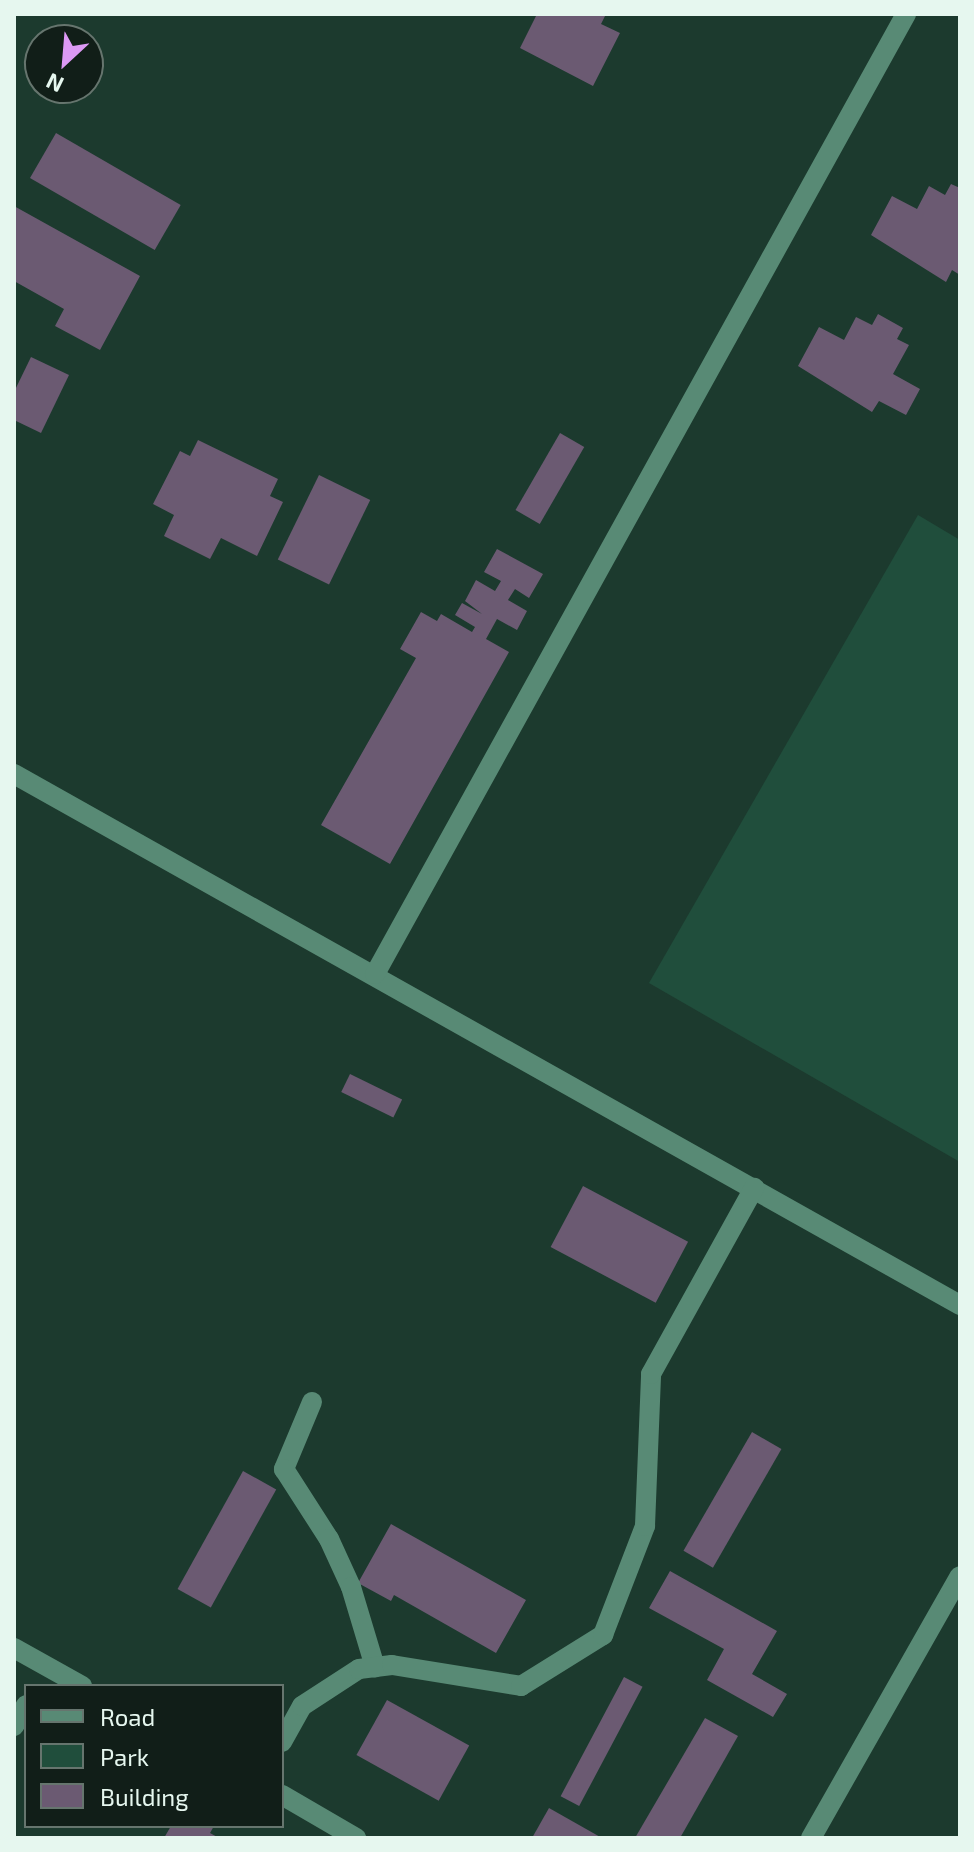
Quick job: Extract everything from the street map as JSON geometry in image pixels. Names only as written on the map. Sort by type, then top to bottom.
[{"type":"street","points":[[375,974],[903,15]]},
{"type":"street","points":[[14,774],[960,1305]]},
{"type":"street","points":[[284,1738],[302,1706],[319,1690],[375,1667],[414,1667],[521,1686],[603,1635],[645,1526],[651,1374],[754,1188]]},
{"type":"street","points":[[312,1402],[284,1469],[329,1539],[351,1587],[375,1667]]},
{"type":"street","points":[[811,1838],[960,1576]]},
{"type":"street","points":[[14,1648],[78,1684]]},
{"type":"street","points":[[38,1684],[47,1667]]},
{"type":"street","points":[[14,1726],[24,1708]]},
{"type":"street","points":[[284,1796],[356,1838]]},
{"type":"green space","points":[[918,515],[960,540],[960,1162],[649,983]]},
{"type":"building","points":[[537,14],[606,14],[601,24],[620,33],[593,86],[520,48]]},
{"type":"building","points":[[56,133],[181,205],[155,250],[30,178]]},
{"type":"building","points":[[951,184],[960,188],[960,275],[952,270],[946,282],[871,235],[892,196],[917,209],[929,186],[945,195]]},
{"type":"building","points":[[14,206],[140,276],[100,350],[55,326],[64,309],[14,281]]},
{"type":"building","points":[[878,314],[903,328],[897,339],[909,345],[893,374],[920,389],[906,415],[879,401],[872,412],[798,366],[819,327],[844,340],[856,317],[872,325]]},
{"type":"building","points":[[31,357],[69,375],[41,433],[14,420],[14,392]]},
{"type":"building","points":[[560,433],[584,447],[540,524],[516,510]]},
{"type":"building","points":[[198,440],[278,479],[270,496],[283,502],[257,556],[221,538],[210,559],[164,536],[174,515],[153,504],[180,451],[190,456]]},
{"type":"building","points":[[319,475],[370,500],[329,584],[278,559]]},
{"type":"building","points":[[497,549],[543,574],[529,598],[515,589],[508,600],[527,611],[517,630],[497,619],[486,639],[509,652],[390,864],[321,825],[416,658],[400,649],[421,612],[437,621],[441,614],[472,632],[475,627],[455,615],[462,603],[482,614],[465,601],[476,580],[495,591],[501,581],[484,572]]},
{"type":"building","points":[[350,1074],[402,1099],[393,1117],[341,1092]]},
{"type":"building","points":[[583,1186],[688,1242],[656,1303],[551,1247]]},
{"type":"building","points":[[752,1432],[781,1449],[713,1568],[684,1551]]},
{"type":"building","points":[[243,1471],[276,1489],[211,1607],[178,1589]]},
{"type":"building","points":[[391,1524],[526,1600],[496,1653],[394,1595],[391,1601],[358,1583]]},
{"type":"building","points":[[670,1571],[777,1631],[752,1674],[787,1694],[773,1717],[707,1680],[724,1649],[649,1608]]},
{"type":"building","points":[[624,1677],[643,1687],[579,1806],[561,1796]]},
{"type":"building","points":[[387,1700],[469,1746],[439,1801],[356,1755]]},
{"type":"building","points":[[705,1718],[738,1736],[680,1838],[635,1838]]},
{"type":"building","points":[[549,1808],[602,1838],[532,1838]]},
{"type":"building","points":[[170,1828],[213,1828],[210,1833],[219,1838],[164,1838]]}]
